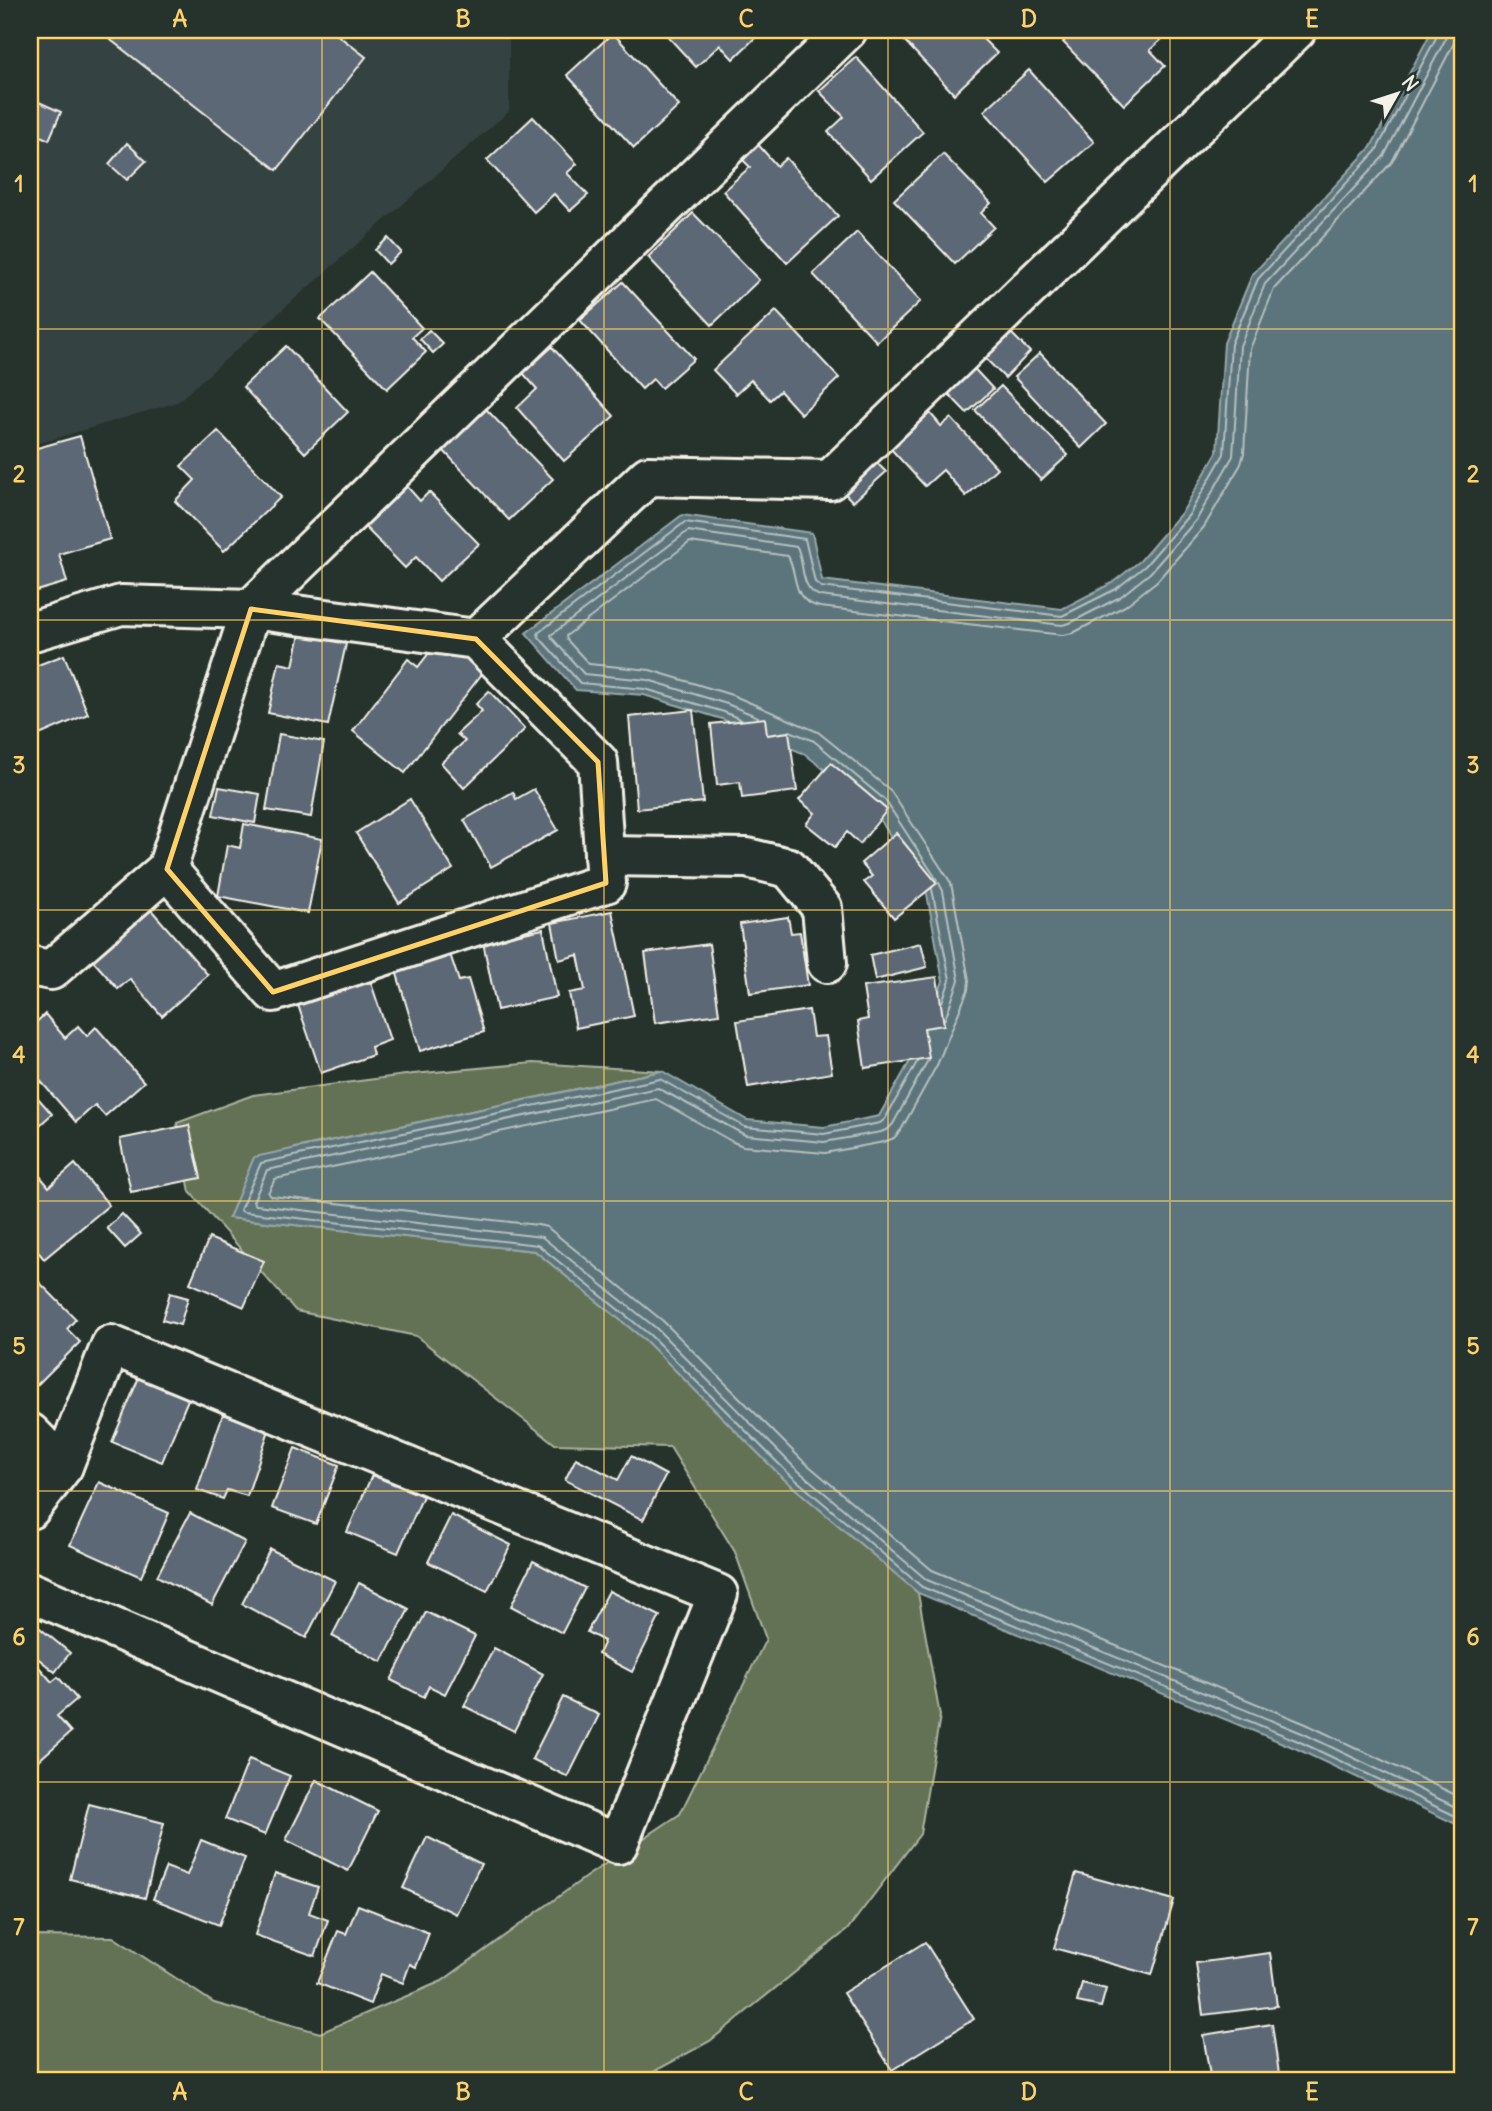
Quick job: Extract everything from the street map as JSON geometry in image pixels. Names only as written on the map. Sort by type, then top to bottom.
[{"type":"street","points":[[30,966],[51,970],[167,869],[251,609],[847,30]]},
{"type":"street","points":[[476,639],[648,477],[830,480],[1296,30]]},
{"type":"street","points":[[30,632],[121,605],[251,609],[476,639],[598,762],[606,883],[274,992],[167,869]]},
{"type":"street","points":[[604,856],[747,858],[789,868],[822,908],[827,963]]},
{"type":"street","points":[[30,1509],[63,1466],[111,1345],[718,1594],[618,1844],[30,1592]]},
{"type":"street","points":[[30,1433],[63,1466]]},
{"type":"highlighted area","points":[[251,609],[476,639],[598,762],[606,883],[273,992],[167,869]]},
{"type":"shaded area","points":[[30,30],[509,30],[509,111],[177,402],[30,446]]},
{"type":"green space","points":[[533,1063],[662,1071],[295,1148],[229,1218],[535,1251],[645,1340],[783,1478],[918,1593],[940,1716],[920,1834],[847,1930],[710,2041],[637,2081],[30,2081],[30,1936],[113,1937],[214,2003],[320,2033],[442,1981],[587,1876],[680,1814],[766,1639],[735,1552],[670,1447],[555,1444],[416,1336],[296,1311],[190,1192],[177,1123],[253,1095],[413,1074]]},
{"type":"water","points":[[1432,30],[1462,30],[1462,1827],[1295,1748],[918,1593],[783,1478],[645,1340],[535,1251],[229,1218],[254,1157],[662,1071],[747,1120],[824,1127],[879,1116],[914,1054],[943,981],[927,894],[874,810],[805,754],[722,719],[644,695],[576,690],[526,633],[682,515],[812,533],[822,580],[1062,609],[1112,583],[1140,561],[1183,511],[1217,452],[1224,343],[1252,275],[1371,147]]},
{"type":"building","points":[[98,30],[331,30],[366,57],[277,170]]},
{"type":"building","points":[[662,30],[749,30],[756,37],[733,59],[720,45],[696,67]]},
{"type":"building","points":[[911,30],[977,30],[975,31],[997,53],[954,94],[902,38]]},
{"type":"building","points":[[1075,30],[1151,30],[1161,40],[1150,50],[1165,66],[1124,105],[1063,42]]},
{"type":"building","points":[[613,33],[679,106],[634,148],[567,75]]},
{"type":"building","points":[[856,57],[923,132],[871,179],[828,132],[844,117],[819,91]]},
{"type":"building","points":[[1029,70],[1094,142],[1048,182],[984,111]]},
{"type":"building","points":[[30,98],[61,112],[49,140],[30,131]]},
{"type":"building","points":[[533,117],[577,164],[567,173],[588,195],[570,211],[554,194],[534,212],[487,160]]},
{"type":"building","points":[[755,141],[777,166],[786,158],[838,216],[787,263],[723,191],[750,167],[739,156]]},
{"type":"building","points":[[127,143],[146,161],[127,180],[109,164]]},
{"type":"building","points":[[30,147],[39,153],[30,172]]},
{"type":"building","points":[[943,154],[991,203],[981,213],[994,227],[955,264],[894,200]]},
{"type":"building","points":[[693,213],[759,280],[712,325],[648,257]]},
{"type":"building","points":[[857,232],[921,301],[877,342],[813,274]]},
{"type":"building","points":[[388,238],[401,252],[388,264],[375,250]]},
{"type":"building","points":[[370,272],[422,328],[412,337],[426,352],[387,389],[320,319]]},
{"type":"building","points":[[623,282],[694,359],[661,388],[653,379],[642,389],[580,320]]},
{"type":"building","points":[[776,311],[839,378],[801,414],[780,391],[770,400],[751,380],[736,394],[713,370]]},
{"type":"building","points":[[1003,325],[1030,352],[1005,378],[978,351]]},
{"type":"building","points":[[429,330],[443,344],[433,353],[420,339]]},
{"type":"building","points":[[286,346],[348,412],[305,453],[243,387]]},
{"type":"building","points":[[552,347],[614,416],[564,461],[517,408],[537,389],[523,373]]},
{"type":"building","points":[[1040,353],[1106,424],[1081,448],[1014,377]]},
{"type":"building","points":[[968,362],[993,389],[967,413],[942,387]]},
{"type":"building","points":[[1001,386],[1068,455],[1041,480],[975,410]]},
{"type":"building","points":[[486,409],[553,479],[509,520],[443,450]]},
{"type":"building","points":[[930,413],[941,426],[951,418],[997,468],[966,496],[943,470],[925,486],[890,448]]},
{"type":"building","points":[[218,431],[281,497],[224,551],[175,501],[195,480],[181,466]]},
{"type":"building","points":[[80,436],[110,539],[59,554],[67,582],[30,593],[30,450]]},
{"type":"building","points":[[869,455],[886,472],[853,502],[836,484]]},
{"type":"building","points":[[405,484],[420,501],[429,492],[479,544],[439,581],[416,557],[405,568],[363,525]]},
{"type":"building","points":[[300,634],[346,644],[328,725],[268,713],[279,663],[293,666]]},
{"type":"building","points":[[452,645],[485,670],[405,773],[353,731],[408,659],[418,667],[433,648]]},
{"type":"building","points":[[64,655],[88,714],[30,739],[30,668]]},
{"type":"building","points":[[489,691],[525,729],[464,788],[441,763],[465,741],[457,734],[482,711],[476,704]]},
{"type":"building","points":[[693,710],[703,802],[637,809],[629,717]]},
{"type":"building","points":[[765,718],[767,735],[789,732],[797,791],[742,798],[740,782],[717,785],[711,724]]},
{"type":"building","points":[[279,734],[324,742],[311,817],[266,810]]},
{"type":"building","points":[[831,763],[887,810],[860,844],[847,832],[835,847],[806,824],[815,813],[799,800]]},
{"type":"building","points":[[219,787],[260,794],[255,823],[213,815]]},
{"type":"building","points":[[534,789],[558,830],[491,867],[464,820],[513,792],[516,799]]},
{"type":"building","points":[[410,799],[453,869],[399,903],[356,833]]},
{"type":"building","points":[[244,824],[322,839],[308,913],[218,896],[227,845],[240,848]]},
{"type":"building","points":[[896,833],[937,883],[894,918],[864,882],[872,876],[861,863]]},
{"type":"building","points":[[146,904],[208,975],[162,1016],[130,979],[118,989],[88,955]]},
{"type":"building","points":[[612,911],[634,1016],[576,1028],[569,993],[585,990],[578,955],[559,960],[552,923]]},
{"type":"building","points":[[788,917],[791,933],[800,932],[808,985],[750,993],[740,924]]},
{"type":"building","points":[[543,929],[557,997],[497,1010],[483,942]]},
{"type":"building","points":[[921,943],[927,967],[875,980],[870,955]]},
{"type":"building","points":[[709,944],[719,1014],[655,1023],[645,953]]},
{"type":"building","points":[[449,951],[459,981],[468,979],[484,1032],[420,1051],[395,967]]},
{"type":"building","points":[[369,977],[390,1040],[371,1047],[373,1055],[321,1073],[297,1002]]},
{"type":"building","points":[[937,977],[944,1025],[924,1028],[929,1058],[865,1068],[858,1021],[868,1019],[863,987]]},
{"type":"building","points":[[809,1010],[813,1037],[826,1036],[832,1073],[748,1087],[737,1021]]},
{"type":"building","points":[[45,1014],[65,1038],[78,1026],[87,1036],[96,1027],[144,1082],[105,1116],[95,1105],[76,1122],[30,1069],[30,1028]]},
{"type":"building","points":[[30,1089],[52,1114],[30,1134]]},
{"type":"building","points":[[189,1125],[201,1178],[131,1192],[120,1139]]},
{"type":"building","points":[[75,1164],[109,1205],[44,1259],[30,1242],[30,1183],[39,1175],[49,1187]]},
{"type":"building","points":[[122,1214],[141,1234],[125,1248],[107,1228]]},
{"type":"building","points":[[209,1238],[264,1261],[244,1307],[190,1283]]},
{"type":"building","points":[[30,1273],[76,1319],[67,1329],[80,1342],[30,1392]]},
{"type":"building","points":[[170,1293],[188,1298],[180,1325],[162,1320]]},
{"type":"building","points":[[139,1377],[189,1397],[162,1462],[112,1442]]},
{"type":"building","points":[[223,1414],[269,1430],[247,1496],[227,1490],[223,1499],[197,1490]]},
{"type":"building","points":[[295,1448],[339,1465],[316,1524],[272,1508]]},
{"type":"building","points":[[631,1456],[666,1475],[643,1520],[565,1480],[576,1458],[618,1480]]},
{"type":"building","points":[[372,1475],[423,1496],[398,1553],[347,1532]]},
{"type":"building","points":[[99,1482],[169,1513],[141,1577],[70,1545]]},
{"type":"building","points":[[190,1513],[245,1542],[212,1605],[157,1576]]},
{"type":"building","points":[[451,1515],[511,1545],[487,1591],[428,1562]]},
{"type":"building","points":[[270,1549],[335,1581],[306,1638],[242,1604]]},
{"type":"building","points":[[533,1561],[585,1588],[562,1633],[511,1606]]},
{"type":"building","points":[[359,1583],[409,1609],[382,1662],[332,1636]]},
{"type":"building","points":[[609,1591],[660,1616],[632,1672],[598,1654],[604,1641],[587,1632]]},
{"type":"building","points":[[426,1612],[475,1636],[445,1694],[429,1686],[424,1697],[391,1680]]},
{"type":"building","points":[[30,1620],[70,1653],[55,1672],[30,1652]]},
{"type":"building","points":[[494,1648],[543,1674],[514,1731],[464,1706]]},
{"type":"building","points":[[30,1657],[52,1682],[58,1677],[77,1699],[57,1716],[71,1732],[30,1768]]},
{"type":"building","points":[[563,1697],[599,1715],[568,1777],[532,1759]]},
{"type":"building","points":[[249,1759],[290,1776],[265,1835],[225,1819]]},
{"type":"building","points":[[316,1780],[378,1811],[348,1871],[286,1840]]},
{"type":"building","points":[[89,1804],[164,1823],[145,1898],[70,1879]]},
{"type":"building","points":[[427,1837],[481,1864],[456,1914],[403,1888]]},
{"type":"building","points":[[201,1840],[245,1858],[219,1925],[153,1899],[166,1867],[187,1875]]},
{"type":"building","points":[[275,1873],[318,1887],[309,1913],[328,1920],[315,1956],[255,1935]]},
{"type":"building","points":[[1076,1873],[1174,1900],[1152,1975],[1054,1948]]},
{"type":"building","points":[[358,1905],[429,1933],[416,1967],[410,1964],[403,1983],[381,1974],[370,2004],[317,1983],[338,1931],[346,1934]]},
{"type":"building","points":[[925,1942],[974,2019],[892,2070],[843,1993]]},
{"type":"building","points":[[1270,1953],[1277,2006],[1203,2015],[1196,1963]]},
{"type":"building","points":[[1082,1983],[1106,1989],[1101,2007],[1077,2002]]},
{"type":"building","points":[[1272,2024],[1280,2081],[1211,2081],[1203,2035]]}]
